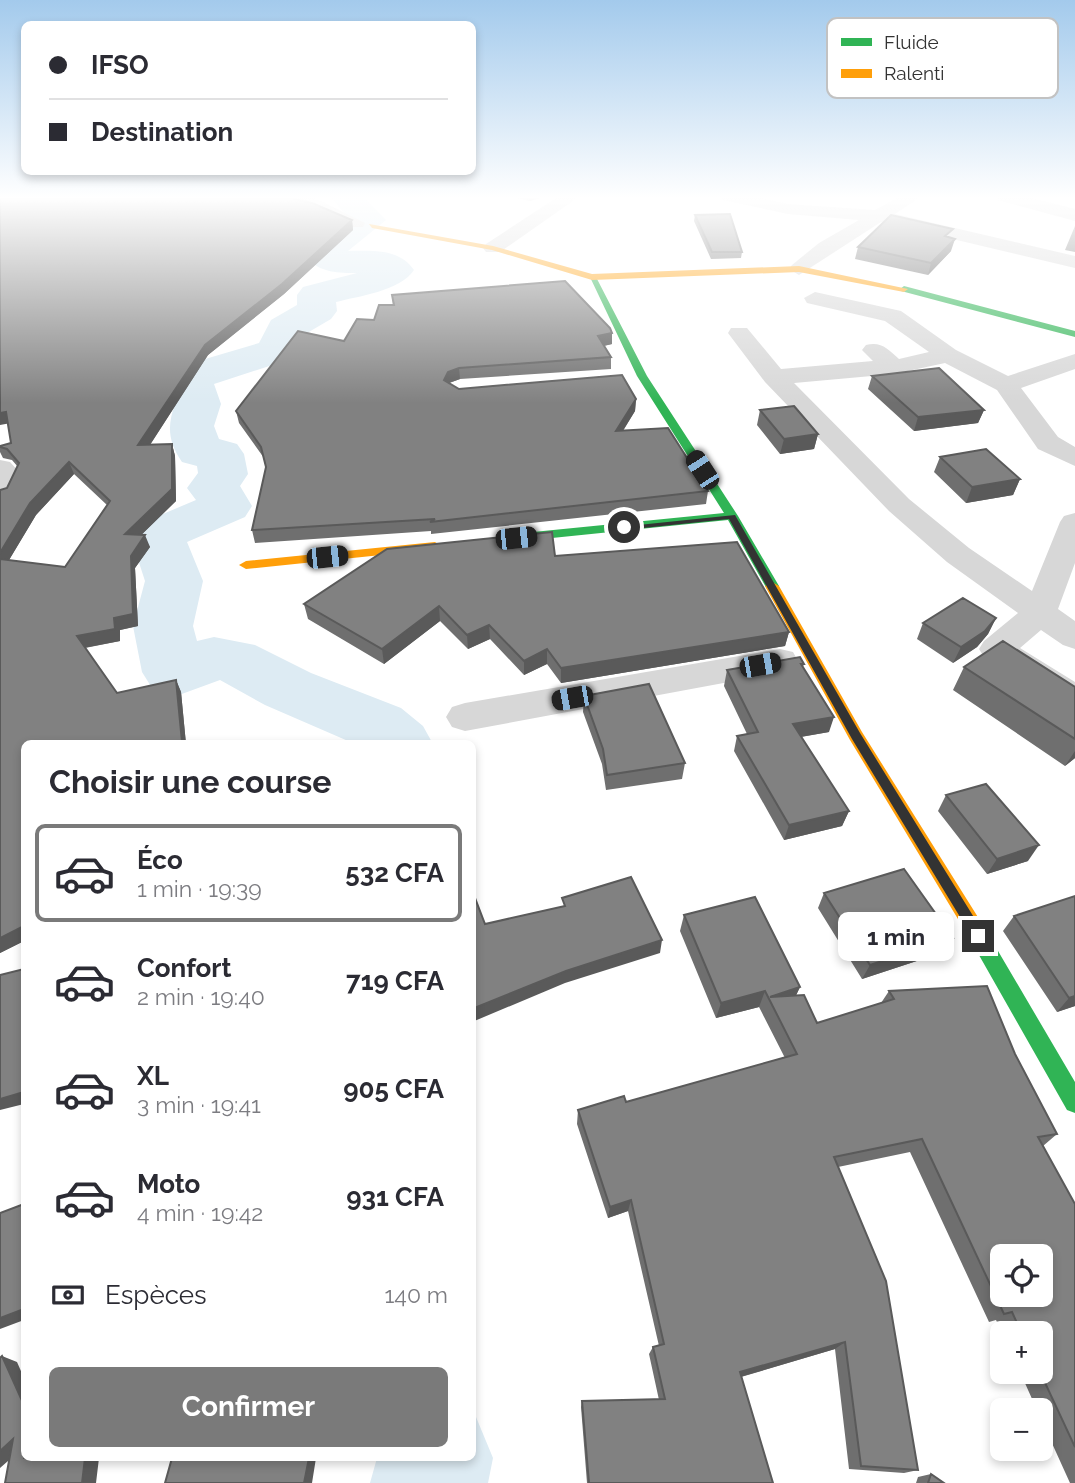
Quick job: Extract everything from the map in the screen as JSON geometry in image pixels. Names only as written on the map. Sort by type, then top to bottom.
[{"type":"street","points":[[547,265],[592,277],[799,269],[895,287],[1075,334]]},
{"type":"street","points":[[799,269],[804,265]]},
{"type":"street","points":[[592,277],[642,376],[732,516],[856,736],[937,865],[1075,1102]]},
{"type":"street","points":[[815,298],[893,316],[948,355],[1006,385],[1048,443],[1075,458]]},
{"type":"street","points":[[739,333],[774,377],[899,505],[958,555],[1075,637]]},
{"type":"street","points":[[874,350],[894,367]]},
{"type":"street","points":[[774,377],[894,367],[948,355]]},
{"type":"street","points":[[1006,385],[1075,361]]},
{"type":"street","points":[[616,378],[642,376]]},
{"type":"street","points":[[0,468],[8,475],[0,492]]},
{"type":"street","points":[[482,541],[732,516]]},
{"type":"street","points":[[1075,522],[1040,613],[996,649],[1075,699]]},
{"type":"street","points":[[246,565],[454,544]]},
{"type":"street","points":[[464,717],[813,656]]},
{"type":"building","points":[[0,265],[303,265],[205,345],[138,445],[172,444],[172,489],[125,534],[145,535],[131,556],[133,614],[114,618],[115,629],[77,636],[117,693],[176,680],[182,740],[21,740],[21,928],[0,938],[0,559],[65,567],[110,501],[69,462],[30,503],[0,553],[0,490],[7,488],[19,463],[7,449],[0,447],[11,443],[6,412],[0,413]]},
{"type":"building","points":[[565,281],[610,328],[612,333],[598,336],[611,357],[459,368],[448,372],[444,380],[459,389],[622,375],[636,399],[616,431],[668,428],[708,491],[430,522],[435,519],[252,530],[266,467],[261,447],[236,411],[298,331],[344,341],[357,319],[374,320],[379,305],[394,305],[392,295]]},
{"type":"building","points":[[939,368],[984,410],[918,417],[872,376]]},
{"type":"building","points":[[794,406],[818,434],[784,439],[760,410]]},
{"type":"building","points":[[986,449],[1020,479],[972,487],[940,457]]},
{"type":"building","points":[[552,532],[555,556],[737,542],[789,632],[561,668],[547,649],[524,661],[489,625],[467,635],[439,606],[382,649],[304,604],[387,549]]},
{"type":"building","points":[[963,598],[996,618],[985,631],[961,647],[923,623]]},
{"type":"building","points":[[1003,641],[1075,687],[1075,739],[964,667]]},
{"type":"building","points":[[800,657],[804,664],[801,664],[834,717],[793,724],[849,811],[789,825],[737,736],[758,732],[727,670]]},
{"type":"building","points":[[649,684],[685,763],[607,775],[603,749],[584,696]]},
{"type":"building","points":[[986,784],[1039,845],[997,859],[946,795]]},
{"type":"building","points":[[904,869],[953,938],[870,965],[824,893]]},
{"type":"building","points":[[631,877],[662,940],[566,971],[476,1007],[476,901],[485,924],[565,906],[562,898]]},
{"type":"building","points":[[1075,896],[1075,996],[1069,998],[1014,916]]},
{"type":"building","points":[[755,897],[800,987],[770,997],[804,995],[817,1023],[894,999],[889,991],[987,986],[1015,1054],[1057,1134],[1038,1137],[1075,1204],[1075,1447],[1046,1384],[1053,1384],[1053,1321],[1016,1321],[1012,1312],[1004,1314],[1001,1307],[1053,1307],[1053,1244],[990,1244],[990,1284],[922,1139],[834,1157],[886,1281],[918,1470],[861,1466],[845,1342],[740,1372],[773,1483],[589,1483],[582,1401],[665,1399],[653,1347],[664,1344],[631,1200],[610,1207],[578,1110],[624,1096],[626,1102],[797,1054],[765,991],[721,1003],[684,915]]},
{"type":"building","points":[[21,970],[21,1093],[0,1099],[0,975]]},
{"type":"building","points":[[21,1205],[21,1310],[0,1318],[0,1213]]},
{"type":"building","points":[[2,1356],[21,1398],[21,1461],[85,1461],[82,1483],[5,1483],[13,1439],[0,1451]]},
{"type":"building","points":[[171,1461],[308,1461],[304,1483],[165,1483]]},
{"type":"building","points":[[931,1474],[944,1483],[928,1483]]},
{"type":"waterway","points":[[389,265],[396,270],[361,284],[316,295],[317,311],[290,324],[282,334],[279,349],[193,376],[191,389],[198,404],[191,426],[199,452],[220,454],[223,474],[213,488],[226,501],[226,506],[163,533],[159,541],[174,581],[173,595],[163,626],[174,672],[179,673],[214,658],[233,660],[288,689],[377,725],[394,740]]},
{"type":"waterway","points":[[429,1483],[434,1461]]},
{"type":"traffic: fast","points":[[592,277],[642,376],[732,516],[772,586]]},
{"type":"traffic: fast","points":[[904,289],[1075,334]]},
{"type":"traffic: fast","points":[[502,539],[732,516]]},
{"type":"traffic: fast","points":[[974,928],[1075,1102]]},
{"type":"traffic: slow","points":[[552,265],[592,277],[799,269],[904,289]]},
{"type":"traffic: slow","points":[[246,565],[435,546]]},
{"type":"traffic: slow","points":[[772,586],[856,736],[974,928]]},
{"type":"route","points":[[624,527],[732,516],[856,736],[978,936]]}]
